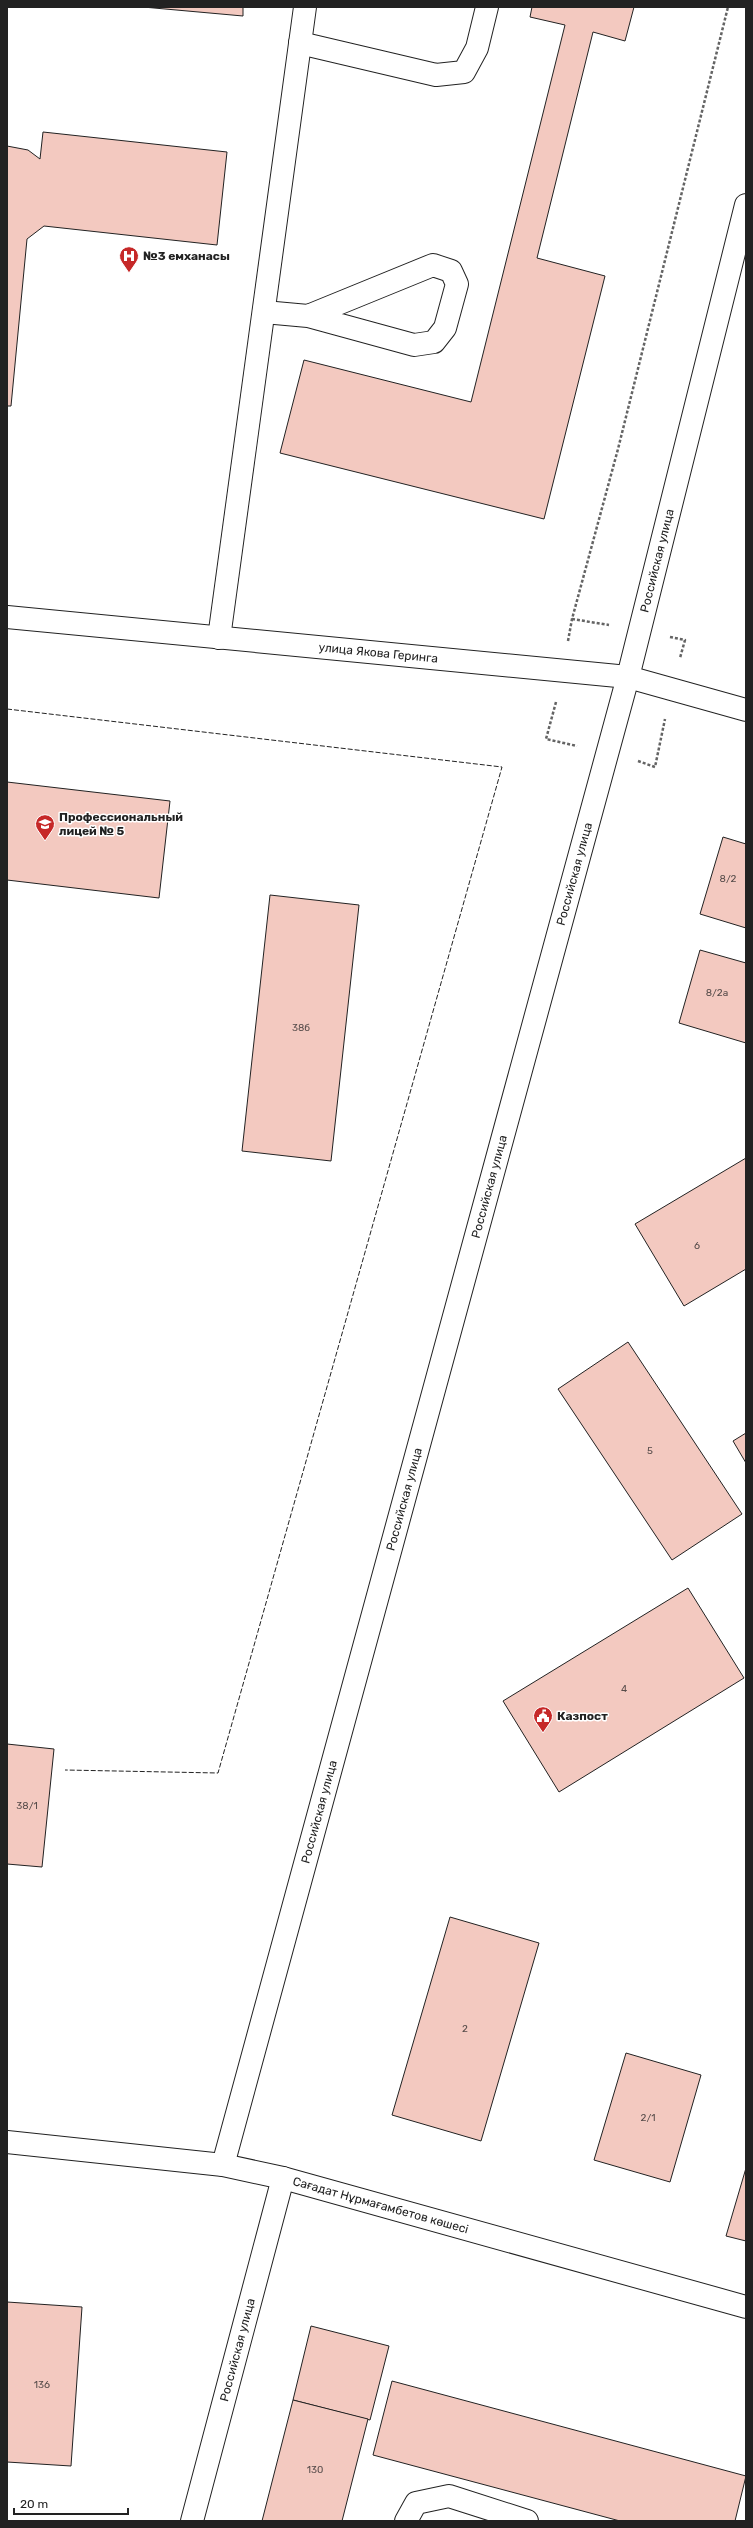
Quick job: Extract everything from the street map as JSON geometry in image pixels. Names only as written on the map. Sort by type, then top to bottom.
[{"type":"street","points":[[219,638],[305,7]]},
{"type":"street","points":[[300,43],[436,75],[464,72],[477,48],[487,7]]},
{"type":"street","name":"Российская улица","points":[[224,2165],[628,677],[746,205]]},
{"type":"street","points":[[264,312],[308,316],[414,345],[434,342],[445,328],[457,284],[451,271],[433,265],[308,316]]},
{"type":"street","name":"улица Якова Геринга","points":[[7,617],[628,677],[746,710]]},
{"type":"street","name":"Сағадат Нұрмағамбетов көшесі","points":[[7,2142],[224,2165],[283,2178],[746,2307]]},
{"type":"street","name":"Российская улица","points":[[192,2521],[283,2178]]},
{"type":"street","points":[[406,2521],[416,2503],[449,2496],[527,2521]]},
{"type":"path","points":[[572,619],[618,449],[728,7]]},
{"type":"building","points":[[143,7],[243,7],[243,16]]},
{"type":"building","points":[[532,7],[634,7],[625,41],[593,32],[537,258],[605,276],[544,519],[280,453],[304,360],[471,402],[565,25],[530,17]]},
{"type":"building","points":[[43,132],[227,152],[217,245],[44,226],[27,239],[11,406],[7,406],[7,146],[28,150],[40,159]]},
{"type":"building","points":[[7,782],[170,801],[159,898],[7,880]]},
{"type":"building","points":[[723,837],[746,844],[746,928],[700,914]]},
{"type":"building","points":[[270,895],[359,905],[331,1161],[242,1151]]},
{"type":"building","points":[[700,950],[746,963],[746,1043],[679,1023]]},
{"type":"building","points":[[746,1158],[746,1269],[684,1306],[635,1224]]},
{"type":"building","points":[[628,1342],[742,1514],[672,1560],[558,1389]]},
{"type":"building","points":[[746,1433],[746,1463],[733,1441]]},
{"type":"building","points":[[688,1588],[744,1678],[559,1792],[503,1701]]},
{"type":"building","points":[[7,1744],[54,1749],[42,1867],[7,1864]]},
{"type":"building","points":[[450,1917],[539,1943],[481,2141],[392,2115]]},
{"type":"building","points":[[626,2053],[701,2075],[670,2182],[594,2160]]},
{"type":"building","points":[[746,2168],[746,2241],[726,2236]]},
{"type":"building","points":[[7,2302],[82,2307],[71,2466],[7,2462]]},
{"type":"building","points":[[311,2326],[389,2346],[370,2420],[293,2400]]},
{"type":"building","points":[[392,2381],[746,2476],[735,2521],[620,2521],[373,2455]]},
{"type":"building","points":[[293,2400],[368,2419],[342,2521],[262,2521]]},
{"type":"fence","points":[[7,709],[502,767],[218,1773],[65,1770]]},
{"type":"place","name":"№3 емханасы","points":[[129,273]]},
{"type":"place","name":"Профессиональный лицей № 5","points":[[45,841]]},
{"type":"place","name":"Казпост","points":[[543,1733]]}]
